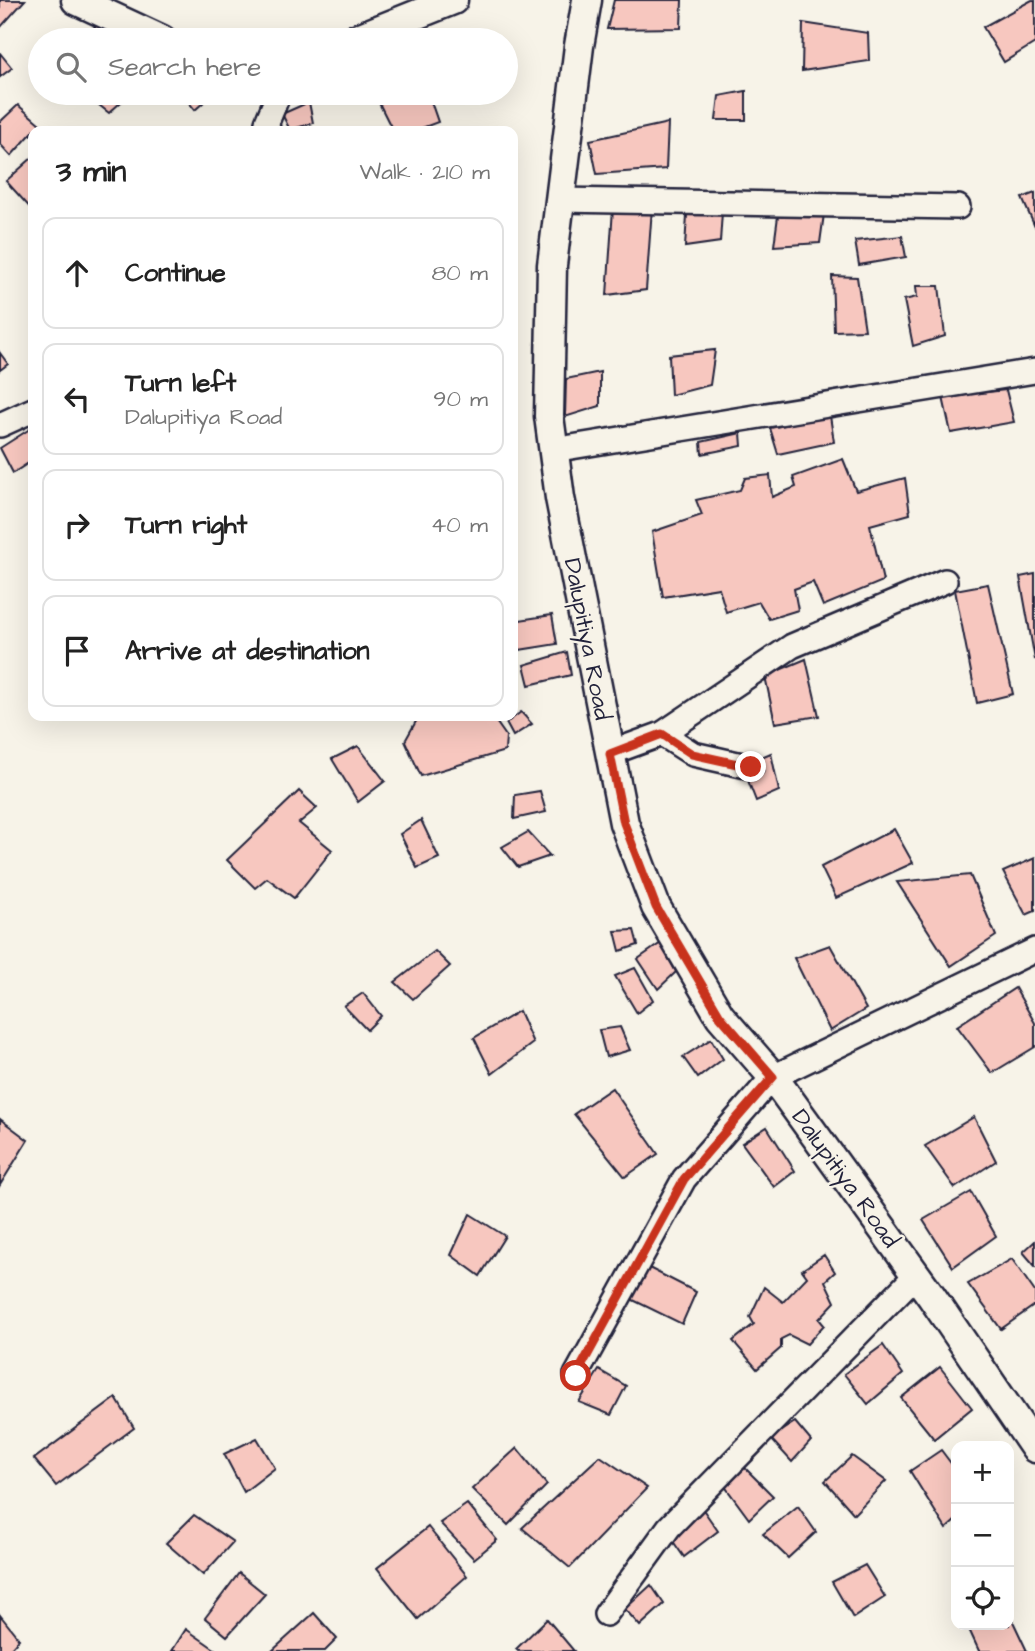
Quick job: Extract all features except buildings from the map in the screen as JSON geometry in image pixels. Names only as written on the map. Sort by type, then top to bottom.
[{"type":"street","points":[[76,0],[136,28]]},
{"type":"street","points":[[383,28],[453,0]]},
{"type":"street","name":"Dalupitiya Road","points":[[587,0],[552,265],[549,416],[560,498],[624,823],[656,907],[720,1016],[773,1077],[916,1275],[1035,1448]]},
{"type":"street","points":[[267,126],[274,105]]},
{"type":"street","points":[[560,200],[958,207]]},
{"type":"street","points":[[553,450],[1035,371]]},
{"type":"street","points":[[0,425],[28,412]]},
{"type":"street","points":[[610,754],[662,734],[792,646],[945,581]]},
{"type":"street","points":[[662,734],[692,754],[751,767]]},
{"type":"street","points":[[576,1376],[684,1179],[773,1077],[1035,950]]},
{"type":"street","points":[[606,1614],[669,1527],[916,1275]]},
{"type":"route","points":[[576,1376],[684,1179],[773,1077],[720,1016],[656,907],[624,823],[610,754],[662,734],[692,754],[751,767]]}]
